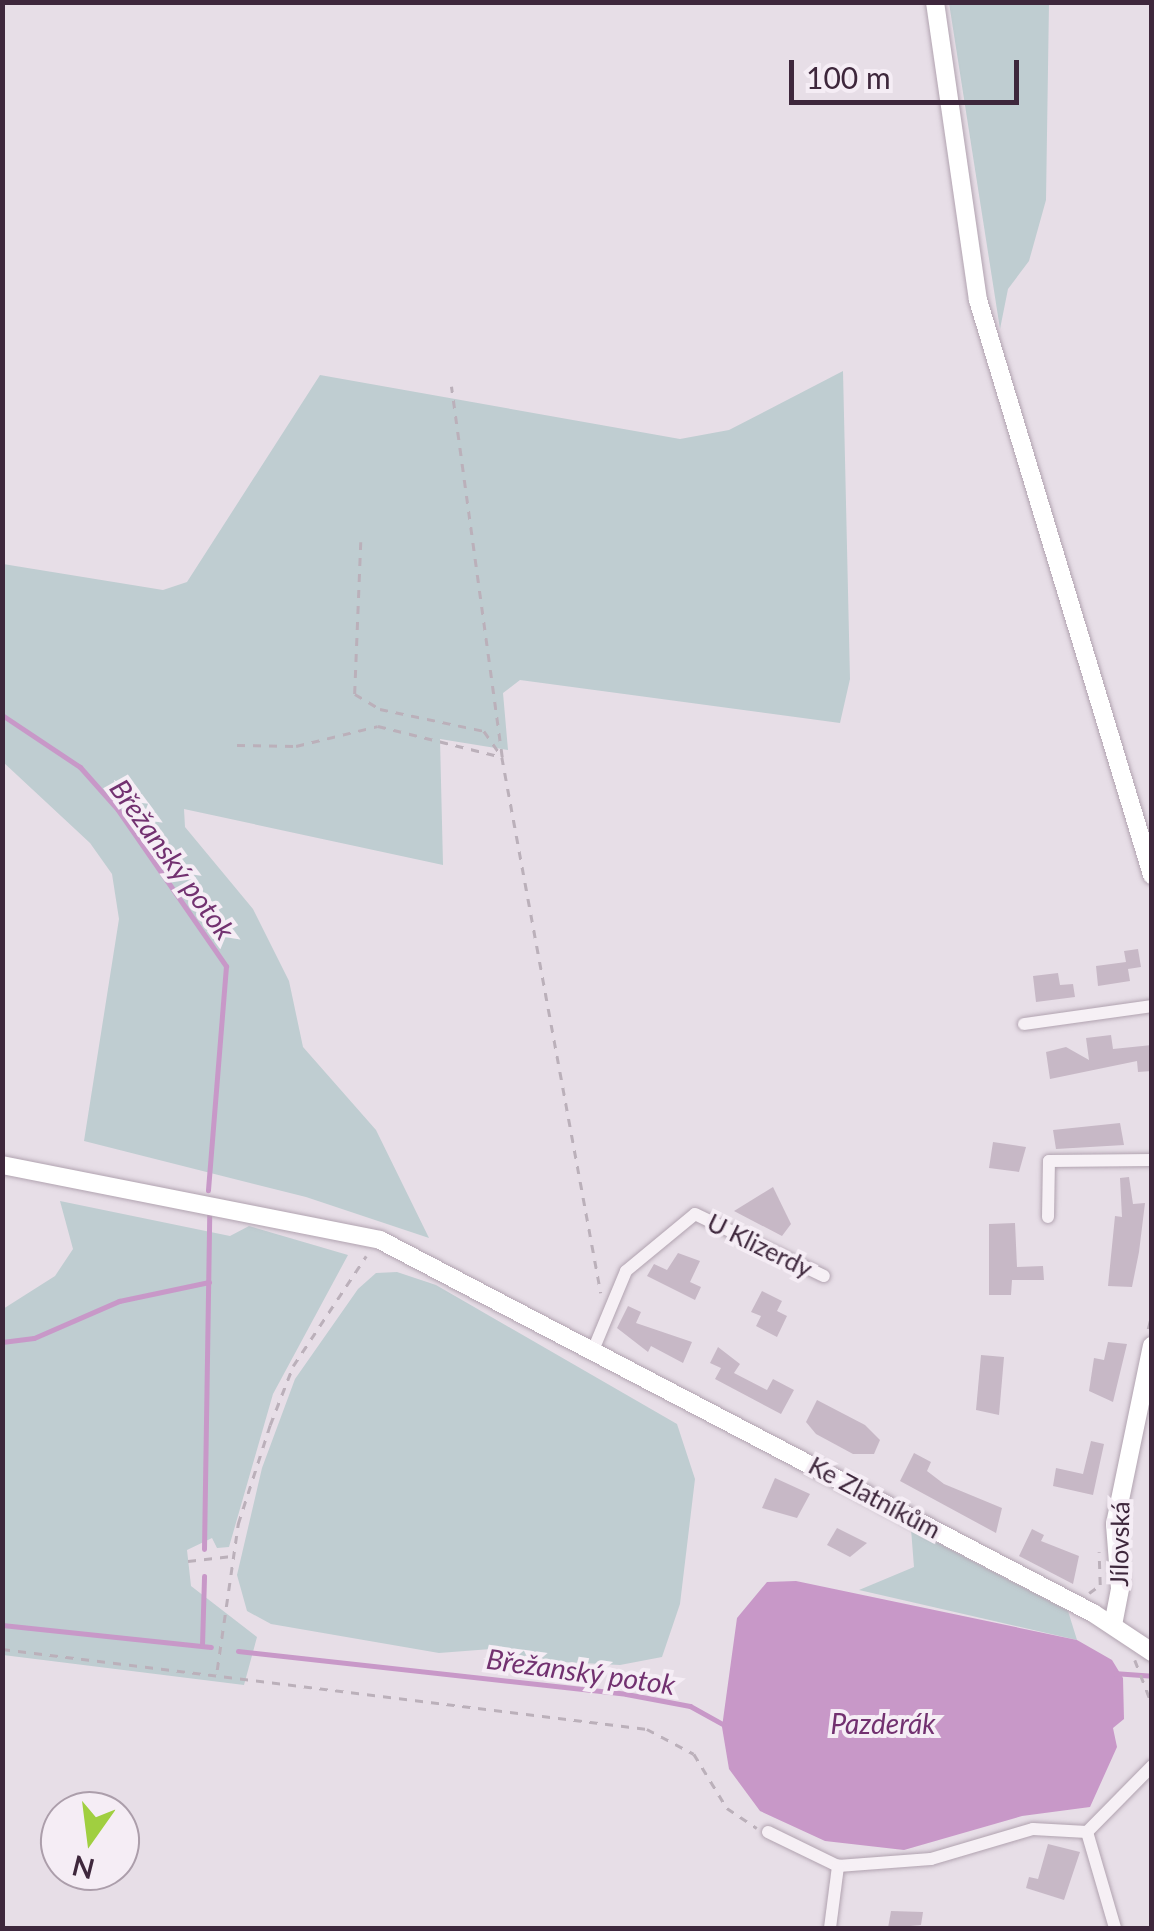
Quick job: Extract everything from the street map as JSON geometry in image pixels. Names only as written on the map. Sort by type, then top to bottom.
[{"type":"main road","points":[[935,2],[982,319],[1152,875]]},
{"type":"main road","name":"Ke Zlatníkům","points":[[2,1165],[380,1240],[594,1348],[1113,1624],[1152,1652]]},
{"type":"main road","name":"Jílovská","points":[[1113,1624],[1120,1588],[1115,1524],[1152,1346]]},
{"type":"street","points":[[1024,1024],[1152,1006]]},
{"type":"street","points":[[1048,1217],[1049,1160],[1152,1160]]},
{"type":"street","name":"U Klizerdy","points":[[604,1324],[626,1271],[695,1214],[824,1276]]},
{"type":"street","points":[[594,1348],[604,1324]]},
{"type":"street","points":[[768,1832],[838,1866],[931,1860],[1033,1830],[1086,1832],[1152,1766]]},
{"type":"street","points":[[1086,1832],[1115,1928]]},
{"type":"street","points":[[830,1928],[838,1866]]},
{"type":"path","points":[[451,386],[502,757],[604,1324]]},
{"type":"path","points":[[361,542],[355,694],[380,709],[484,731],[502,757]]},
{"type":"path","points":[[238,744],[296,746],[378,726],[502,757]]},
{"type":"path","points":[[217,1673],[233,1556],[292,1366],[380,1240]]},
{"type":"path","points":[[188,1562],[233,1556]]},
{"type":"path","points":[[2,1649],[648,1729],[686,1746],[740,1822],[768,1832]]},
{"type":"path","points":[[1139,1670],[1152,1704]]},
{"type":"shaded area","points":[[949,3],[1049,3],[1046,200],[1029,261],[1008,289],[1000,329]]},
{"type":"shaded area","points":[[843,371],[850,679],[840,723],[520,680],[503,693],[508,750],[440,739],[443,865],[184,809],[185,827],[253,909],[289,981],[303,1047],[376,1130],[429,1238],[306,1197],[84,1141],[119,919],[112,874],[90,843],[3,762],[3,564],[163,590],[187,582],[320,375],[680,439],[729,430]]},
{"type":"shaded area","points":[[60,1201],[230,1236],[249,1226],[348,1255],[273,1394],[229,1547],[217,1548],[212,1538],[187,1550],[191,1586],[257,1637],[244,1685],[3,1655],[3,1309],[55,1276],[73,1249]]},
{"type":"shaded area","points":[[397,1272],[436,1285],[677,1424],[695,1479],[680,1604],[662,1657],[620,1665],[507,1659],[491,1649],[439,1653],[271,1624],[247,1611],[237,1575],[262,1468],[295,1379],[358,1289],[376,1273]]},
{"type":"shaded area","points":[[911,1529],[1068,1611],[1077,1640],[859,1590],[914,1567]]},
{"type":"water","name":"Pazderák","points":[[796,1581],[1077,1640],[1112,1660],[1123,1678],[1124,1719],[1113,1728],[1117,1747],[1090,1807],[1022,1816],[904,1850],[825,1841],[760,1811],[729,1769],[722,1727],[737,1618],[767,1582]]},
{"type":"building","points":[[1138,949],[1141,967],[1128,969],[1130,981],[1098,986],[1096,966],[1126,962],[1124,951]]},
{"type":"building","points":[[1058,973],[1060,985],[1073,984],[1075,997],[1036,1002],[1033,976]]},
{"type":"building","points":[[1111,1035],[1113,1049],[1152,1045],[1152,1071],[1138,1072],[1137,1061],[1050,1079],[1046,1052],[1066,1047],[1089,1060],[1086,1038]]},
{"type":"building","points":[[1120,1123],[1124,1145],[1056,1149],[1053,1130]]},
{"type":"building","points":[[993,1142],[1026,1147],[1019,1172],[989,1168]]},
{"type":"building","points":[[1129,1177],[1133,1204],[1145,1203],[1139,1252],[1132,1287],[1108,1286],[1115,1216],[1122,1217],[1120,1178]]},
{"type":"building","points":[[773,1187],[791,1224],[782,1236],[734,1211]]},
{"type":"building","points":[[1015,1223],[1017,1267],[1043,1266],[1044,1280],[1012,1280],[1011,1295],[989,1295],[989,1224]]},
{"type":"building","points":[[678,1253],[700,1261],[690,1282],[701,1287],[695,1300],[647,1276],[654,1264],[667,1270]]},
{"type":"building","points":[[762,1291],[782,1301],[777,1311],[787,1316],[777,1337],[756,1326],[761,1316],[751,1312]]},
{"type":"building","points":[[628,1306],[641,1312],[636,1323],[692,1342],[683,1363],[651,1346],[648,1352],[617,1328]]},
{"type":"building","points":[[1108,1342],[1127,1344],[1113,1402],[1089,1391],[1094,1358],[1104,1360]]},
{"type":"building","points":[[718,1347],[740,1364],[734,1373],[767,1390],[773,1379],[794,1390],[781,1414],[715,1379],[721,1368],[710,1363]]},
{"type":"building","points":[[981,1355],[1004,1357],[999,1415],[976,1410]]},
{"type":"building","points":[[817,1400],[865,1425],[880,1440],[874,1454],[853,1454],[816,1434],[806,1422]]},
{"type":"building","points":[[1091,1441],[1104,1444],[1093,1495],[1053,1486],[1056,1468],[1083,1474]]},
{"type":"building","points":[[914,1453],[931,1462],[927,1471],[944,1484],[1002,1508],[996,1533],[900,1481]]},
{"type":"building","points":[[775,1478],[810,1494],[797,1518],[762,1508]]},
{"type":"building","points":[[837,1528],[867,1543],[850,1557],[827,1545]]},
{"type":"building","points":[[1032,1529],[1044,1535],[1041,1541],[1079,1556],[1073,1584],[1019,1556]]},
{"type":"building","points":[[1048,1844],[1080,1852],[1064,1900],[1026,1888],[1029,1877],[1038,1879]]},
{"type":"building","points":[[891,1911],[923,1912],[921,1925],[888,1928]]},
{"type":"waterway","name":"Břežanský potok","points":[[2,715],[80,767],[118,810],[226,966],[208,1190]]},
{"type":"waterway","name":"Břežanský potok","points":[[204,1549],[209,1214]]},
{"type":"waterway","points":[[2,1342],[34,1338],[119,1301],[209,1282]]},
{"type":"waterway","name":"Břežanský potok","points":[[202,1645],[204,1576]]},
{"type":"waterway","points":[[2,1625],[211,1647]]},
{"type":"waterway","name":"Břežanský potok","points":[[238,1651],[626,1694],[690,1706],[726,1726]]},
{"type":"waterway","name":"Břežanský potok","points":[[1113,1673],[1152,1676]]}]
